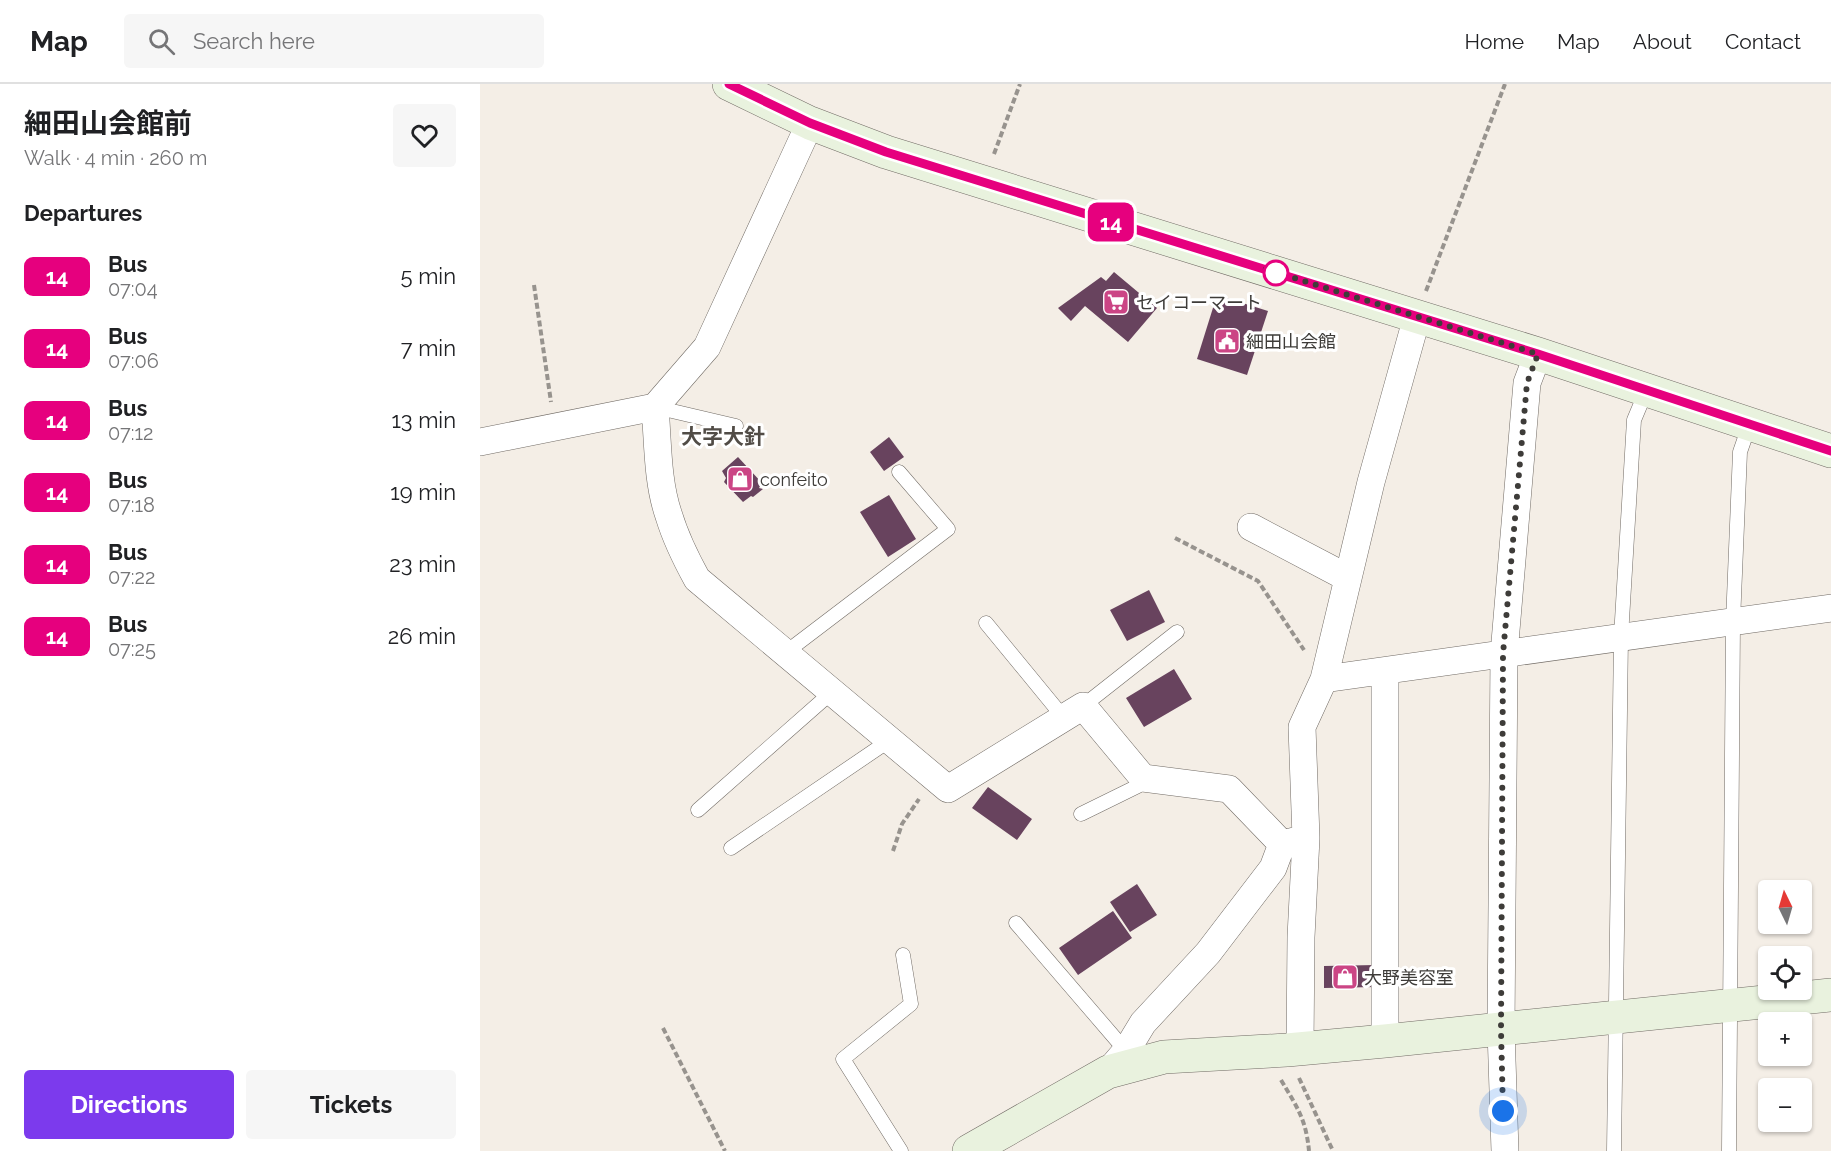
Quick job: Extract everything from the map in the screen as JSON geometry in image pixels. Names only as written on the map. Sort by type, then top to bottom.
[{"type":"street","points":[[729,84],[810,123],[886,152],[1538,354],[1831,451]]},
{"type":"street","points":[[480,442],[656,406],[707,347],[810,123]]},
{"type":"street","points":[[1287,1049],[1301,938],[1294,841],[1302,727],[1324,679],[1371,482],[1417,317]]},
{"type":"street","points":[[1504,1151],[1501,1030],[1503,654],[1527,383],[1538,354]]},
{"type":"street","points":[[656,406],[662,480],[668,514],[680,547],[697,579],[948,789],[1073,712],[1143,778],[1229,789],[1294,841]]},
{"type":"street","points":[[1251,527],[1348,578]]},
{"type":"street","points":[[1324,679],[1831,608]]},
{"type":"street","points":[[1384,1041],[1385,672]]},
{"type":"street","points":[[976,1149],[1117,1061],[1143,1023],[1208,953],[1294,841]]},
{"type":"street","points":[[1117,1061],[1384,1041],[1831,995]]},
{"type":"lane","points":[[1614,1151],[1621,637],[1634,420],[1647,389]]},
{"type":"lane","points":[[656,406],[736,426]]},
{"type":"lane","points":[[1729,1151],[1733,622],[1740,452],[1750,423]]},
{"type":"lane","points":[[785,653],[948,529],[899,472]]},
{"type":"lane","points":[[986,623],[1073,712],[1177,632]]},
{"type":"lane","points":[[698,810],[832,692]]},
{"type":"lane","points":[[731,848],[890,740]]},
{"type":"lane","points":[[1081,814],[1138,786],[1143,778]]},
{"type":"lane","points":[[1016,923],[1117,1061]]},
{"type":"lane","points":[[901,1151],[843,1059],[912,1004],[903,956]]},
{"type":"path","points":[[983,183],[1020,84]]},
{"type":"path","points":[[1417,317],[1505,84]]},
{"type":"path","points":[[534,285],[554,426]]},
{"type":"path","points":[[1175,538],[1258,581],[1324,679]]},
{"type":"path","points":[[893,851],[902,824],[936,779]]},
{"type":"path","points":[[663,1028],[725,1151]]},
{"type":"path","points":[[1287,1049],[1278,1075],[1301,1113],[1307,1131],[1309,1151]]},
{"type":"path","points":[[1287,1049],[1333,1151]]},
{"type":"building","points":[[1114,272],[1157,308],[1128,342],[1085,306],[1071,321],[1058,308],[1101,277],[1106,281]]},
{"type":"building","points":[[1217,295],[1268,311],[1247,375],[1197,359]]},
{"type":"building","points":[[889,437],[904,457],[884,471],[870,452]]},
{"type":"building","points":[[738,457],[762,483],[759,488],[763,489],[743,502],[724,482],[726,478],[722,471]]},
{"type":"building","points":[[889,495],[916,539],[888,557],[860,512]]},
{"type":"building","points":[[1149,590],[1165,622],[1127,641],[1110,610]]},
{"type":"building","points":[[1174,669],[1192,699],[1144,727],[1126,698]]},
{"type":"building","points":[[988,787],[1032,819],[1017,840],[972,808]]},
{"type":"building","points":[[1137,884],[1157,915],[1130,932],[1110,902]]},
{"type":"building","points":[[1113,911],[1132,938],[1078,975],[1059,948]]},
{"type":"building","points":[[1376,965],[1376,987],[1324,988],[1324,966]]},
{"type":"bus line","name":"14","points":[[729,84],[810,123],[886,152],[1538,354],[1831,451]]},
{"type":"place","name":"セイコーマート","points":[[1116,302]]},
{"type":"place","name":"細田山会館","points":[[1227,341]]},
{"type":"place","name":"confeito","points":[[740,479]]},
{"type":"place","name":"大野美容室","points":[[1345,977]]},
{"type":"district","name":"大字大針","points":[[723,436]]},
{"type":"route","points":[[1276,273],[1265,269],[1538,354],[1527,383],[1503,654],[1501,1030],[1503,1111]]}]
